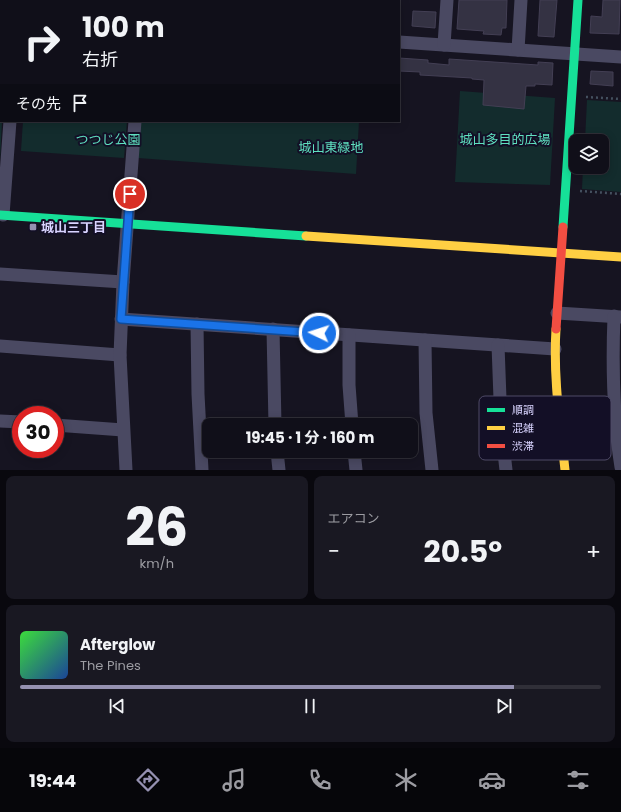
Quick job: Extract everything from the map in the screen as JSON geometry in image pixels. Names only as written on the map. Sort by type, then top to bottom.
[{"type":"street","points":[[444,45],[447,0]]},
{"type":"street","points":[[518,50],[521,0]]},
{"type":"street","points":[[557,396],[555,349],[578,0]]},
{"type":"street","points":[[400,42],[621,57]]},
{"type":"street","points":[[10,122],[2,215],[621,256]]},
{"type":"street","points":[[126,470],[120,355],[123,282],[135,122]]},
{"type":"street","points":[[0,274],[123,282]]},
{"type":"street","points":[[557,313],[617,317],[612,356],[621,466]]},
{"type":"street","points":[[121,319],[555,349]]},
{"type":"street","points":[[197,324],[198,394],[202,470]]},
{"type":"street","points":[[273,330],[275,418]]},
{"type":"street","points":[[349,335],[349,385],[351,418]]},
{"type":"street","points":[[425,340],[426,413],[432,470]]},
{"type":"street","points":[[498,345],[500,396]]},
{"type":"street","points":[[0,346],[120,355]]},
{"type":"street","points":[[0,421],[12,422]]},
{"type":"street","points":[[64,426],[123,430]]},
{"type":"street","points":[[278,458],[279,470]]},
{"type":"street","points":[[355,458],[356,470]]},
{"type":"street","points":[[505,460],[506,470]]},
{"type":"street","points":[[564,460],[565,470]]},
{"type":"path","points":[[583,97],[621,99]]},
{"type":"path","points":[[577,191],[621,194]]},
{"type":"green space","name":"城山多目的広場","points":[[460,91],[555,98],[550,185],[455,182]]},
{"type":"green space","points":[[587,100],[621,102],[621,192],[582,189],[583,174],[609,174],[609,134],[585,134]]},
{"type":"green space","points":[[0,122],[2,122],[0,160]]},
{"type":"green space","name":"つつじ公園","points":[[23,122],[127,122],[124,158],[21,151]]},
{"type":"green space","name":"城山東緑地","points":[[140,122],[359,122],[356,174],[138,158]]},
{"type":"building","points":[[459,0],[507,0],[506,28],[502,28],[501,35],[483,34],[484,31],[457,29]]},
{"type":"building","points":[[540,0],[557,0],[554,37],[538,36]]},
{"type":"building","points":[[603,0],[620,0],[619,34],[590,33],[591,16],[602,17]]},
{"type":"building","points":[[413,11],[436,12],[435,28],[412,26]]},
{"type":"building","points":[[400,58],[428,60],[428,63],[449,65],[449,59],[538,65],[538,62],[553,63],[552,85],[535,84],[535,86],[526,86],[524,109],[483,105],[484,80],[420,75],[420,72],[400,71]]},
{"type":"building","points":[[591,71],[613,72],[613,86],[590,84]]},
{"type":"traffic: fast","points":[[563,227],[578,0]]},
{"type":"traffic: fast","points":[[0,215],[306,236]]},
{"type":"traffic: slow","points":[[306,236],[621,257]]},
{"type":"traffic: slow","points":[[556,329],[555,364],[557,396]]},
{"type":"traffic: slow","points":[[564,460],[565,470]]},
{"type":"traffic: jam","points":[[556,329],[563,227]]},
{"type":"place","name":"城山三丁目","points":[[33,227]]},
{"type":"route","points":[[130,194],[121,319],[319,333]]}]
